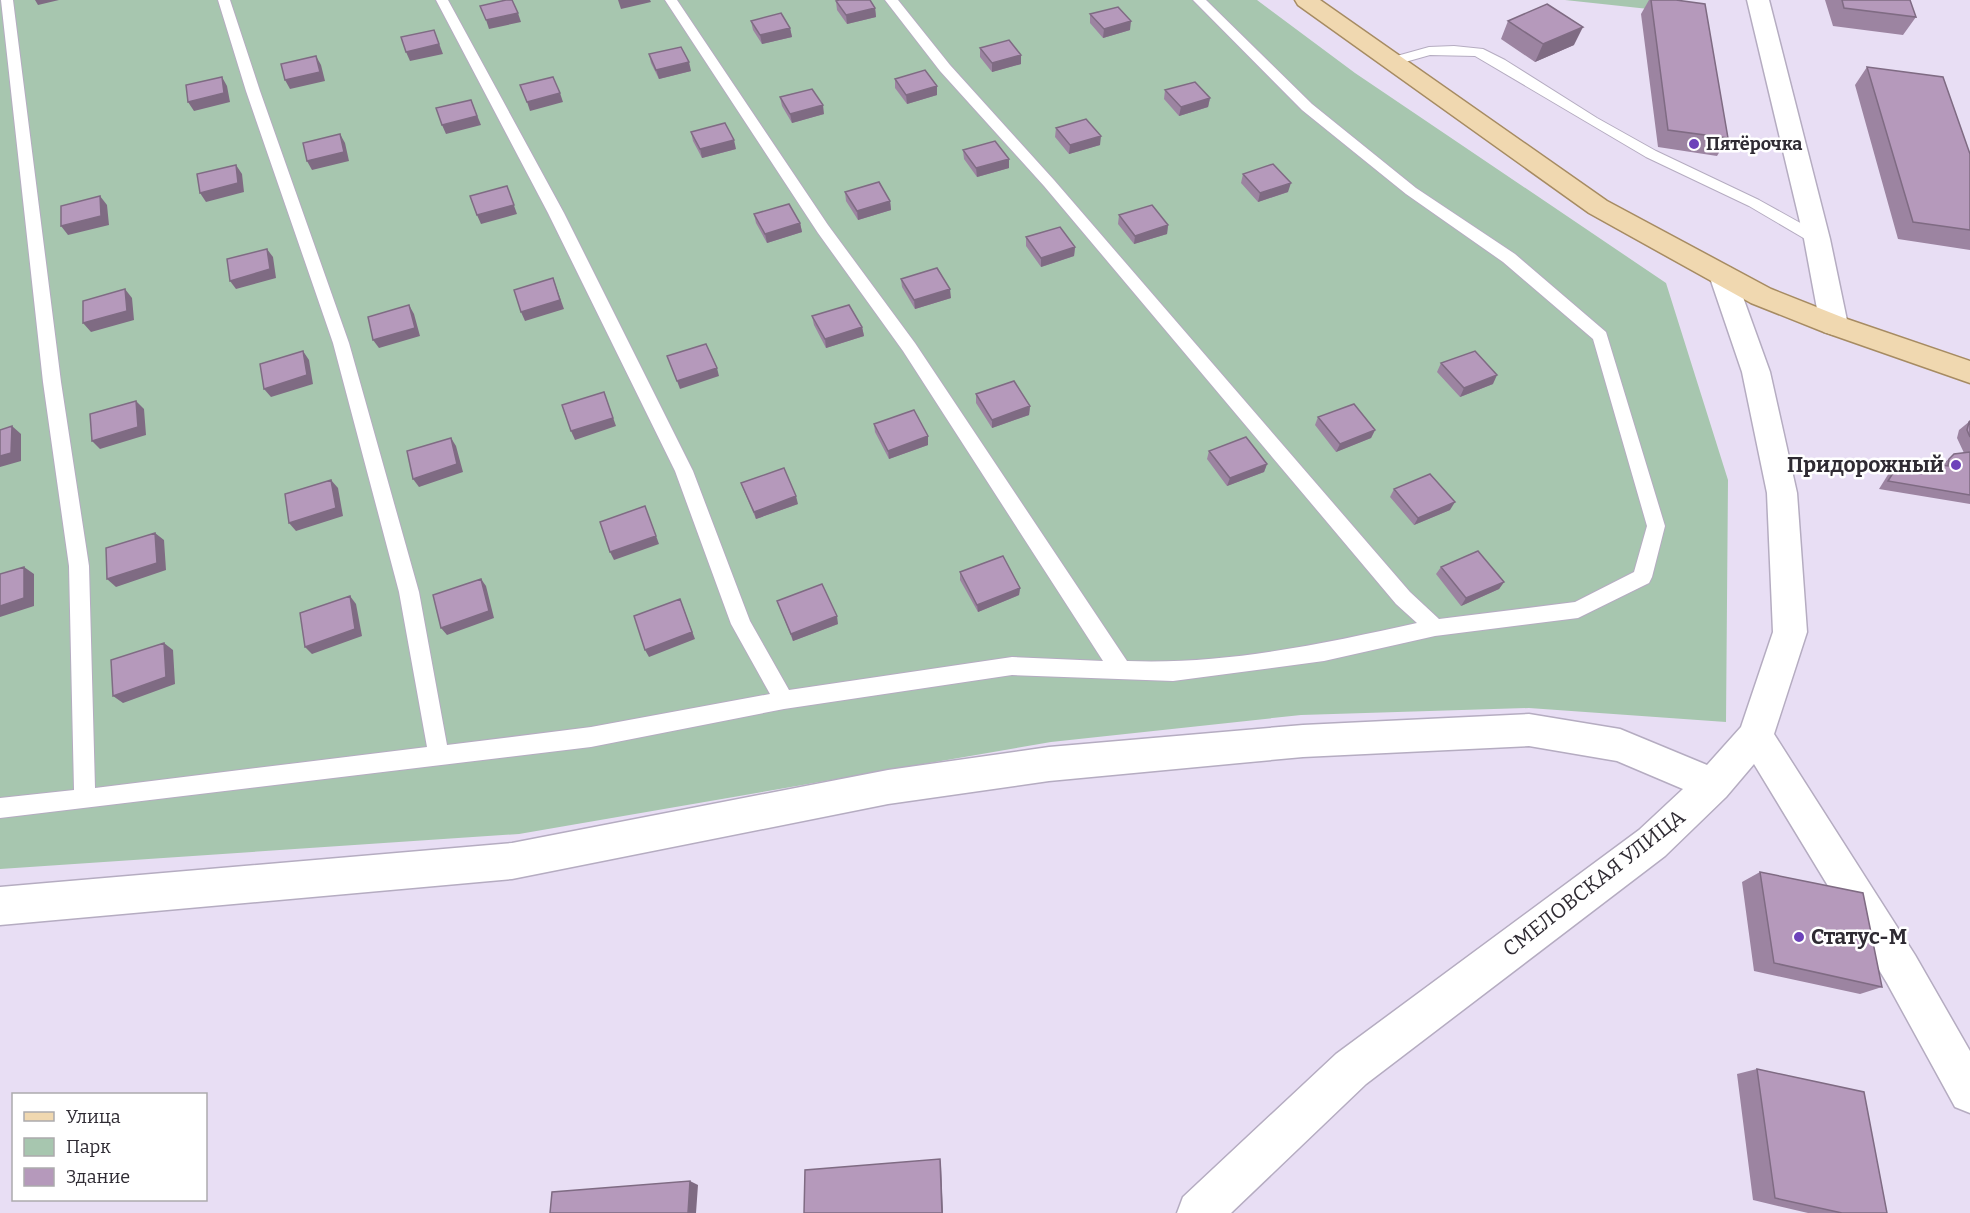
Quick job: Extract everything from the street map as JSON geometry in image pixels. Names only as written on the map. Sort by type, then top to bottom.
[{"type":"main road","points":[[1306,0],[1598,207],[1761,296],[1834,325],[1970,372]]},
{"type":"street","points":[[1758,0],[1817,239],[1834,325]]},
{"type":"street","name":"СМЕЛОВСКАЯ УЛИЦА","points":[[1199,1213],[1352,1069],[1652,843],[1713,785],[1756,736],[1790,632],[1782,493],[1756,372],[1722,275]]},
{"type":"street","points":[[0,906],[512,861],[888,787],[1049,764],[1303,741],[1529,730],[1620,745],[1713,785]]},
{"type":"street","points":[[1756,736],[1901,969],[1970,1092]]},
{"type":"lane","points":[[7,0],[52,382],[79,566],[85,799]]},
{"type":"lane","points":[[224,0],[253,91],[341,343],[409,592],[439,756]]},
{"type":"lane","points":[[442,0],[556,213],[684,471],[741,624],[784,700]]},
{"type":"lane","points":[[671,0],[823,229],[909,347],[1121,670]]},
{"type":"lane","points":[[891,0],[945,68],[1049,183],[1375,565],[1435,628]]},
{"type":"lane","points":[[0,807],[85,799],[591,737],[784,700],[1012,666],[1173,672],[1324,652],[1435,628],[1578,610],[1642,577],[1656,526],[1600,336],[1509,258],[1411,191],[1307,107],[1199,0]]},
{"type":"lane","points":[[1391,62],[1429,51],[1478,52],[1651,154],[1754,203],[1817,239]]},
{"type":"green space","points":[[0,0],[1257,0],[1355,73],[1666,283],[1728,480],[1726,722],[1529,708],[1301,715],[1051,742],[519,834],[0,869]]},
{"type":"green space","points":[[1565,0],[1656,0],[1658,10]]},
{"type":"building","points":[[512,0],[518,13],[486,20],[480,6]]},
{"type":"building","points":[[870,0],[875,8],[846,15],[836,1]]},
{"type":"building","points":[[1651,0],[1676,0],[1705,4],[1728,138],[1668,130]]},
{"type":"building","points":[[1842,0],[1910,0],[1916,17],[1844,8]]},
{"type":"building","points":[[1547,4],[1583,27],[1543,44],[1508,21]]},
{"type":"building","points":[[1118,7],[1131,21],[1104,29],[1090,14]]},
{"type":"building","points":[[781,13],[790,28],[760,35],[751,21]]},
{"type":"building","points":[[434,30],[439,44],[406,52],[401,37]]},
{"type":"building","points":[[1009,40],[1021,55],[992,63],[980,48]]},
{"type":"building","points":[[681,47],[689,62],[656,70],[649,54]]},
{"type":"building","points":[[316,56],[320,72],[285,80],[281,64]]},
{"type":"building","points":[[1867,67],[1943,77],[1970,154],[1970,230],[1913,222]]},
{"type":"building","points":[[925,70],[937,86],[906,95],[895,79]]},
{"type":"building","points":[[222,77],[224,93],[188,102],[186,85]]},
{"type":"building","points":[[553,77],[560,93],[527,102],[520,85]]},
{"type":"building","points":[[1195,82],[1210,98],[1181,107],[1165,90]]},
{"type":"building","points":[[812,89],[823,105],[790,114],[780,97]]},
{"type":"building","points":[[471,100],[477,116],[442,125],[436,108]]},
{"type":"building","points":[[1086,119],[1101,136],[1070,145],[1056,128]]},
{"type":"building","points":[[725,123],[734,140],[700,149],[691,132]]},
{"type":"building","points":[[340,134],[344,152],[307,161],[303,143]]},
{"type":"building","points":[[995,141],[1009,159],[976,168],[963,150]]},
{"type":"building","points":[[1273,164],[1291,183],[1260,193],[1243,174]]},
{"type":"building","points":[[236,165],[238,183],[200,193],[197,174]]},
{"type":"building","points":[[879,182],[890,201],[857,211],[845,192]]},
{"type":"building","points":[[507,186],[514,205],[477,215],[470,196]]},
{"type":"building","points":[[100,196],[101,216],[61,226],[61,206]]},
{"type":"building","points":[[789,204],[800,223],[765,234],[754,214]]},
{"type":"building","points":[[1152,205],[1168,225],[1135,236],[1119,215]]},
{"type":"building","points":[[1060,227],[1075,247],[1041,258],[1026,237]]},
{"type":"building","points":[[267,249],[270,269],[230,281],[227,259]]},
{"type":"building","points":[[937,268],[950,289],[914,300],[901,279]]},
{"type":"building","points":[[553,278],[560,300],[521,312],[514,290]]},
{"type":"building","points":[[125,289],[127,311],[83,323],[83,301]]},
{"type":"building","points":[[409,305],[415,328],[373,340],[368,317]]},
{"type":"building","points":[[849,305],[862,327],[825,339],[812,316]]},
{"type":"building","points":[[706,344],[717,368],[677,381],[667,356]]},
{"type":"building","points":[[303,351],[307,375],[264,389],[260,364]]},
{"type":"building","points":[[1475,351],[1497,375],[1464,388],[1441,363]]},
{"type":"building","points":[[1014,381],[1030,406],[992,420],[976,394]]},
{"type":"building","points":[[604,392],[613,418],[571,431],[562,405]]},
{"type":"building","points":[[136,401],[138,427],[92,441],[90,414]]},
{"type":"building","points":[[1354,404],[1375,430],[1340,444],[1318,417]]},
{"type":"building","points":[[914,410],[928,436],[888,451],[874,424]]},
{"type":"building","points":[[1970,421],[1970,437],[1967,430]]},
{"type":"building","points":[[12,426],[11,453],[0,456],[0,430]]},
{"type":"building","points":[[1246,437],[1267,464],[1230,478],[1209,451]]},
{"type":"building","points":[[451,438],[457,464],[413,479],[407,451]]},
{"type":"building","points":[[1970,452],[1970,495],[1888,481],[1898,465],[1905,461],[1948,466],[1949,459],[1954,454]]},
{"type":"building","points":[[784,468],[796,496],[754,512],[741,483]]},
{"type":"building","points":[[1430,474],[1455,502],[1418,518],[1394,489]]},
{"type":"building","points":[[331,480],[336,508],[289,523],[285,494]]},
{"type":"building","points":[[645,506],[656,536],[610,552],[600,522]]},
{"type":"building","points":[[155,533],[157,563],[107,579],[106,548]]},
{"type":"building","points":[[1478,551],[1504,582],[1466,598],[1441,567]]},
{"type":"building","points":[[1003,556],[1020,588],[977,605],[960,572]]},
{"type":"building","points":[[24,567],[24,598],[0,606],[0,574]]},
{"type":"building","points":[[481,579],[489,611],[441,628],[433,595]]},
{"type":"building","points":[[822,584],[837,616],[791,634],[777,601]]},
{"type":"building","points":[[350,596],[355,629],[305,647],[300,613]]},
{"type":"building","points":[[680,599],[692,632],[645,650],[634,616]]},
{"type":"building","points":[[164,643],[166,677],[113,696],[111,660]]},
{"type":"building","name":"Статус-М","points":[[1760,872],[1863,893],[1882,987],[1774,963]]},
{"type":"building","points":[[1757,1069],[1864,1092],[1887,1213],[1842,1213],[1775,1198]]},
{"type":"building","points":[[940,1159],[942,1213],[804,1213],[805,1170]]},
{"type":"building","points":[[690,1181],[688,1213],[550,1213],[552,1192]]},
{"type":"place","name":"Пятёрочка","points":[[1694,144]]},
{"type":"place","name":"Придорожный","points":[[1956,465]]},
{"type":"place","name":"Статус-М","points":[[1799,937]]}]
